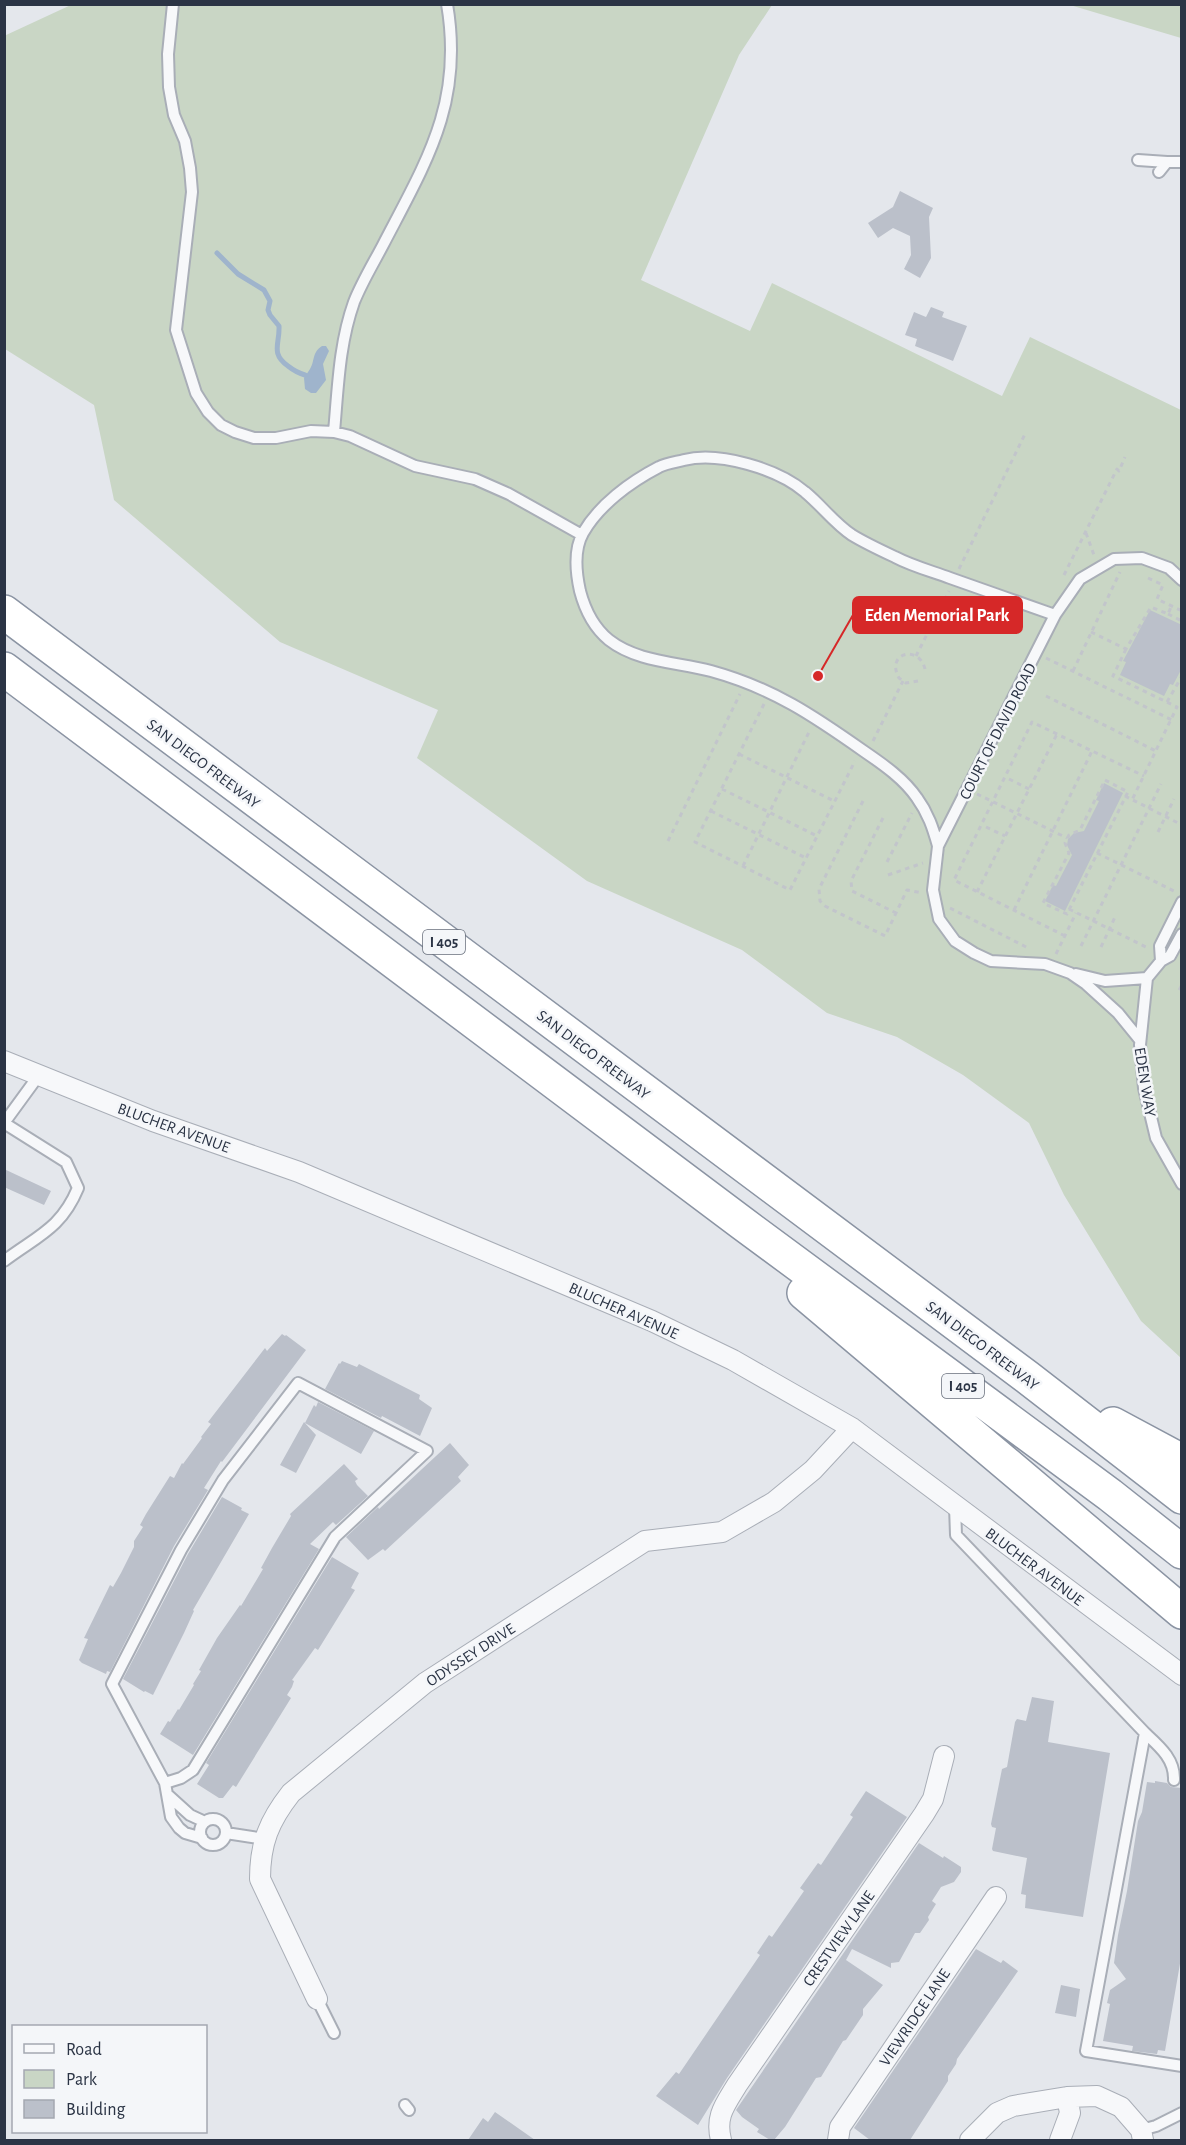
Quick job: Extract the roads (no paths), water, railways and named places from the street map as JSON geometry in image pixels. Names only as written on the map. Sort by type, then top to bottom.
[{"type":"highway","name":"SAN DIEGO FREEWAY","points":[[4,612],[1027,1377],[1182,1497]]},
{"type":"highway","points":[[4,640],[1014,1390],[1182,1519]]},
{"type":"highway","points":[[4,669],[102,741]]},
{"type":"highway","points":[[4,690],[102,741]]},
{"type":"highway","name":"I 405","points":[[102,741],[742,1222],[1110,1495],[1182,1552]]},
{"type":"highway","points":[[742,1222],[774,1268],[1182,1612]]},
{"type":"highway","points":[[1027,1377],[1182,1461]]},
{"type":"street","name":"BLUCHER AVENUE","points":[[4,1061],[153,1121],[299,1172],[652,1321],[733,1359],[852,1428],[1182,1675]]},
{"type":"street","name":"ODYSSEY DRIVE","points":[[317,1999],[260,1879],[260,1857],[265,1839],[275,1813],[291,1793],[425,1683],[645,1541],[722,1532],[774,1502],[813,1470],[852,1428]]},
{"type":"street","name":"CRESTVIEW LANE","points":[[720,2140],[718,2128],[720,2114],[737,2085],[924,1814],[933,1799],[944,1756]]},
{"type":"street","name":"VIEWRIDGE LANE","points":[[838,2140],[840,2127],[996,1898]]},
{"type":"street","points":[[969,2140],[997,2113],[1012,2106],[1067,2097],[1097,2096],[1121,2107],[1142,2135]]},
{"type":"street","points":[[1060,2140],[1071,2113],[1067,2097]]},
{"type":"lane","points":[[173,4],[168,54],[169,87],[174,115],[184,141],[190,168],[192,192],[176,330],[196,393],[208,411],[222,425],[254,438],[276,438],[311,431],[334,432],[370,444],[415,466],[483,483],[509,494],[582,535]]},
{"type":"lane","points":[[334,432],[342,345],[355,299],[424,167],[444,112],[450,78],[451,52],[447,4]]},
{"type":"lane","points":[[1138,160],[1182,162]]},
{"type":"lane","points":[[1159,172],[1167,162]]},
{"type":"lane","points":[[938,846],[930,820],[918,800],[893,772],[816,717],[770,691],[746,682],[709,670],[643,656],[627,651],[610,641],[595,627],[584,607],[578,581],[577,558],[582,535],[598,512],[628,486],[661,466],[690,458],[720,458],[779,476],[802,489],[850,534],[897,559],[1051,613]]},
{"type":"lane","name":"COURT OF DAVID ROAD","points":[[938,846],[1037,653],[1051,613],[1080,579],[1114,560],[1142,558],[1169,568],[1182,580]]},
{"type":"lane","name":"EDEN WAY","points":[[938,846],[934,896],[939,919],[955,940],[991,961],[1050,966],[1070,973],[1118,1013],[1140,1040],[1144,1088],[1156,1138],[1182,1184]]},
{"type":"lane","points":[[1140,1040],[1147,978],[1161,957],[1160,946],[1182,902]]},
{"type":"lane","points":[[1161,957],[1170,956],[1182,934]]},
{"type":"lane","points":[[1070,973],[1105,981],[1147,978]]},
{"type":"lane","points":[[4,1262],[54,1226],[70,1207],[78,1188],[66,1162],[4,1124],[39,1075]]},
{"type":"lane","points":[[165,1783],[181,1778],[193,1770],[335,1537],[427,1450],[298,1383],[223,1480],[181,1550],[112,1684],[165,1783],[171,1817],[185,1833],[202,1838],[208,1844],[216,1845],[223,1841],[226,1833],[225,1825],[218,1820],[205,1822],[190,1815],[169,1796]]},
{"type":"lane","points":[[955,1506],[956,1535],[1145,1734],[1162,1748],[1174,1771],[1174,1780]]},
{"type":"lane","points":[[1145,1734],[1086,2051],[1182,2066]]},
{"type":"lane","points":[[202,1838],[200,1830],[205,1822]]},
{"type":"lane","points":[[226,1833],[265,1839]]},
{"type":"lane","points":[[317,1999],[334,2033]]},
{"type":"lane","points":[[1142,2135],[1182,2113]]},
{"type":"water","points":[[322,346],[326,346],[329,351],[323,364],[326,380],[316,393],[311,393],[305,389],[304,378],[312,366],[317,351]]},
{"type":"waterway","points":[[217,253],[238,274],[264,290],[270,301],[268,310],[270,315],[279,326],[277,348],[279,357],[292,369],[305,375]]},
{"type":"place","name":"Eden Memorial Park","points":[[818,676]]}]
